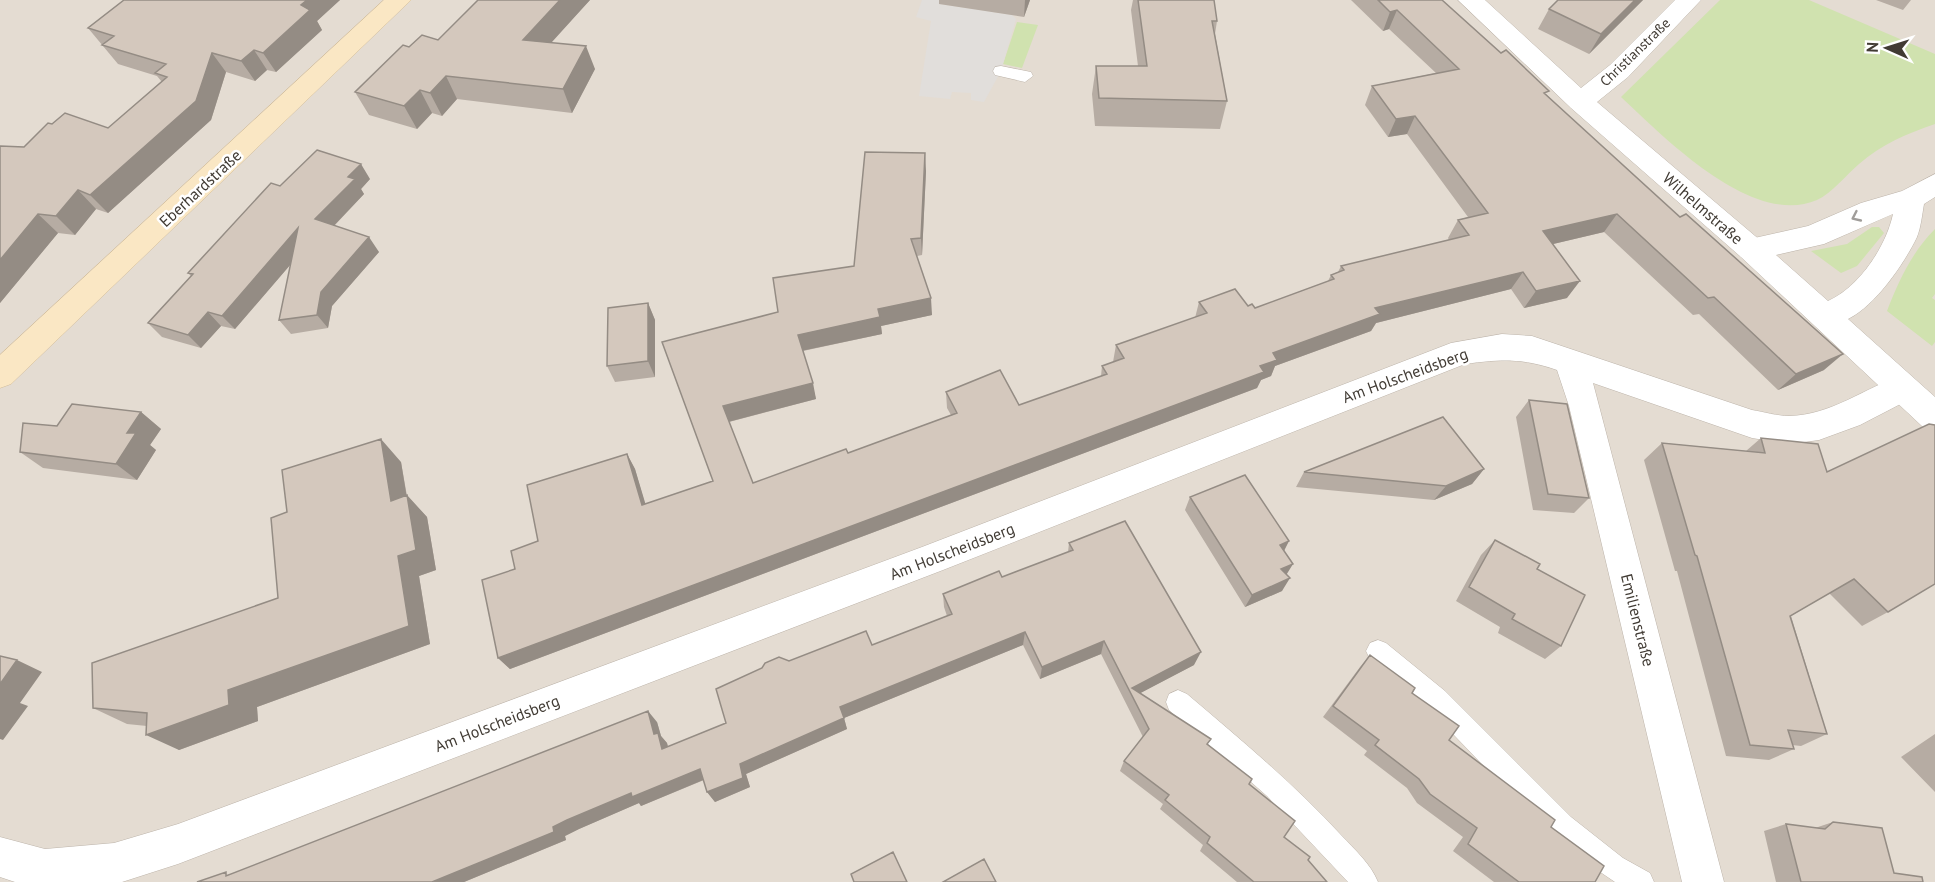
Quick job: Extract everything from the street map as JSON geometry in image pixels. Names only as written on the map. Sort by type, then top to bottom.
[{"type":"main road","name":"Eberhardstraße","points":[[0,375],[399,0]]},
{"type":"street","name":"Wilhelmstraße","points":[[1470,0],[1580,102],[1751,249],[1935,417]]},
{"type":"street","name":"Christianstraße","points":[[1580,102],[1619,70],[1689,0]]},
{"type":"street","points":[[1751,249],[1815,236],[1871,210],[1923,192]]},
{"type":"street","points":[[1824,315],[1850,304],[1877,275],[1903,235],[1923,192]]},
{"type":"street","name":"Am Holscheidsberg","points":[[0,857],[45,870],[114,864],[178,844],[931,559],[1462,352],[1503,346],[1532,349],[1752,424],[1789,430],[1820,424],[1869,406],[1903,388]]},
{"type":"street","name":"Emilienstraße","points":[[1570,361],[1585,406],[1700,881]]},
{"type":"lane","points":[[1001,71],[1025,76]]},
{"type":"lane","points":[[1378,651],[1443,706],[1588,847],[1641,882]]},
{"type":"lane","points":[[1178,702],[1267,778],[1336,847],[1365,882]]},
{"type":"shaded area","points":[[0,0],[1935,0],[1935,882],[0,882]]},
{"type":"shaded area","points":[[922,0],[941,0],[940,4],[1012,15],[1016,19],[1001,71],[984,102],[971,100],[971,93],[952,92],[950,99],[919,96],[931,21],[916,17]]},
{"type":"green space","points":[[1720,0],[1809,0],[1935,54],[1935,124],[1904,136],[1876,151],[1817,200],[1792,205],[1765,201],[1738,190],[1685,155],[1621,97]]},
{"type":"green space","points":[[1017,22],[1038,25],[1022,68],[1003,64]]},
{"type":"green space","points":[[1872,227],[1879,227],[1884,233],[1857,266],[1841,273],[1811,251],[1847,244]]},
{"type":"green space","points":[[1935,229],[1935,294],[1932,298],[1935,300],[1935,342],[1932,346],[1887,311],[1906,268],[1919,247]]},
{"type":"building","points":[[124,0],[307,0],[301,5],[310,10],[263,53],[254,50],[241,61],[212,53],[196,101],[90,195],[78,190],[56,216],[38,214],[0,260],[0,146],[24,147],[48,123],[52,124],[65,113],[108,128],[167,77],[155,73],[166,64],[102,45],[114,36],[88,28]]},
{"type":"building","points":[[478,0],[560,0],[523,40],[586,46],[563,89],[446,76],[430,93],[420,90],[404,106],[355,92],[403,45],[409,47],[422,35],[438,40]]},
{"type":"building","points":[[1138,0],[1214,0],[1217,21],[1212,21],[1227,101],[1099,98],[1096,66],[1147,66]]},
{"type":"building","points":[[1378,0],[1442,0],[1501,53],[1506,50],[1549,91],[1544,93],[1680,217],[1686,214],[1843,354],[1796,374],[1714,297],[1708,298],[1617,214],[1543,231],[1580,281],[1536,291],[1523,272],[1375,308],[1380,314],[1273,353],[1277,360],[1260,366],[1264,372],[498,658],[482,580],[515,569],[511,551],[538,541],[527,485],[627,454],[642,505],[713,481],[662,342],[778,312],[773,278],[854,266],[865,152],[925,153],[921,238],[911,239],[931,298],[878,309],[880,317],[798,335],[813,383],[723,406],[753,483],[846,449],[848,453],[957,413],[946,392],[1000,370],[1019,405],[1107,374],[1102,366],[1124,358],[1116,345],[1207,313],[1199,302],[1235,289],[1248,306],[1252,304],[1255,308],[1334,279],[1331,275],[1344,270],[1341,266],[1469,235],[1458,220],[1488,213],[1415,116],[1396,119],[1372,86],[1459,69],[1397,10],[1390,12]]},
{"type":"building","points":[[1558,0],[1635,0],[1601,34],[1549,9]]},
{"type":"building","points":[[317,150],[361,164],[348,177],[355,179],[315,219],[369,237],[321,292],[317,315],[279,320],[298,228],[222,316],[208,312],[188,335],[148,323],[193,274],[188,273],[271,183],[280,186]]},
{"type":"building","points":[[648,303],[648,361],[607,366],[608,308]]},
{"type":"building","points":[[1529,400],[1567,404],[1589,498],[1548,494]]},
{"type":"building","points":[[72,404],[141,412],[127,433],[136,433],[116,464],[20,452],[23,423],[57,426]]},
{"type":"building","points":[[1443,417],[1484,469],[1446,486],[1304,472]]},
{"type":"building","points":[[1929,424],[1935,425],[1935,584],[1888,612],[1854,579],[1790,616],[1827,734],[1788,730],[1794,749],[1750,745],[1697,556],[1662,443],[1765,453],[1761,438],[1818,444],[1827,472]]},
{"type":"building","points":[[381,439],[391,501],[407,495],[416,550],[398,556],[409,626],[228,690],[229,705],[146,735],[147,713],[93,708],[92,663],[278,598],[271,518],[287,512],[282,470]]},
{"type":"building","points":[[1245,475],[1289,541],[1280,545],[1293,564],[1281,569],[1290,578],[1252,595],[1190,497]]},
{"type":"building","points":[[1125,521],[1201,652],[1132,688],[1211,739],[1207,744],[1252,779],[1249,784],[1295,821],[1284,837],[1310,857],[1308,860],[1327,882],[1254,882],[1207,843],[1210,837],[1165,800],[1169,795],[1124,761],[1149,729],[1104,641],[1042,667],[1025,632],[840,707],[844,718],[740,764],[743,778],[707,792],[700,769],[632,797],[631,793],[553,827],[554,832],[432,882],[197,882],[226,872],[226,876],[648,711],[654,734],[658,733],[662,749],[726,723],[716,689],[762,668],[765,663],[779,657],[789,661],[866,631],[872,645],[952,614],[943,594],[999,571],[1002,577],[1073,550],[1069,543]]},
{"type":"building","points":[[1495,540],[1540,564],[1537,569],[1585,595],[1561,646],[1512,619],[1515,614],[1469,587]]},
{"type":"building","points":[[1370,655],[1415,688],[1412,693],[1459,726],[1449,740],[1555,820],[1551,827],[1604,866],[1595,882],[1519,882],[1468,844],[1477,828],[1430,794],[1419,779],[1375,745],[1379,740],[1333,706]]},
{"type":"building","points":[[0,656],[17,660],[0,684]]},
{"type":"building","points":[[1833,822],[1882,828],[1894,873],[1922,877],[1923,882],[1801,882],[1786,824],[1825,829]]},
{"type":"building","points":[[893,852],[907,882],[854,882],[851,874]]},
{"type":"building","points":[[984,859],[996,882],[943,882]]}]
